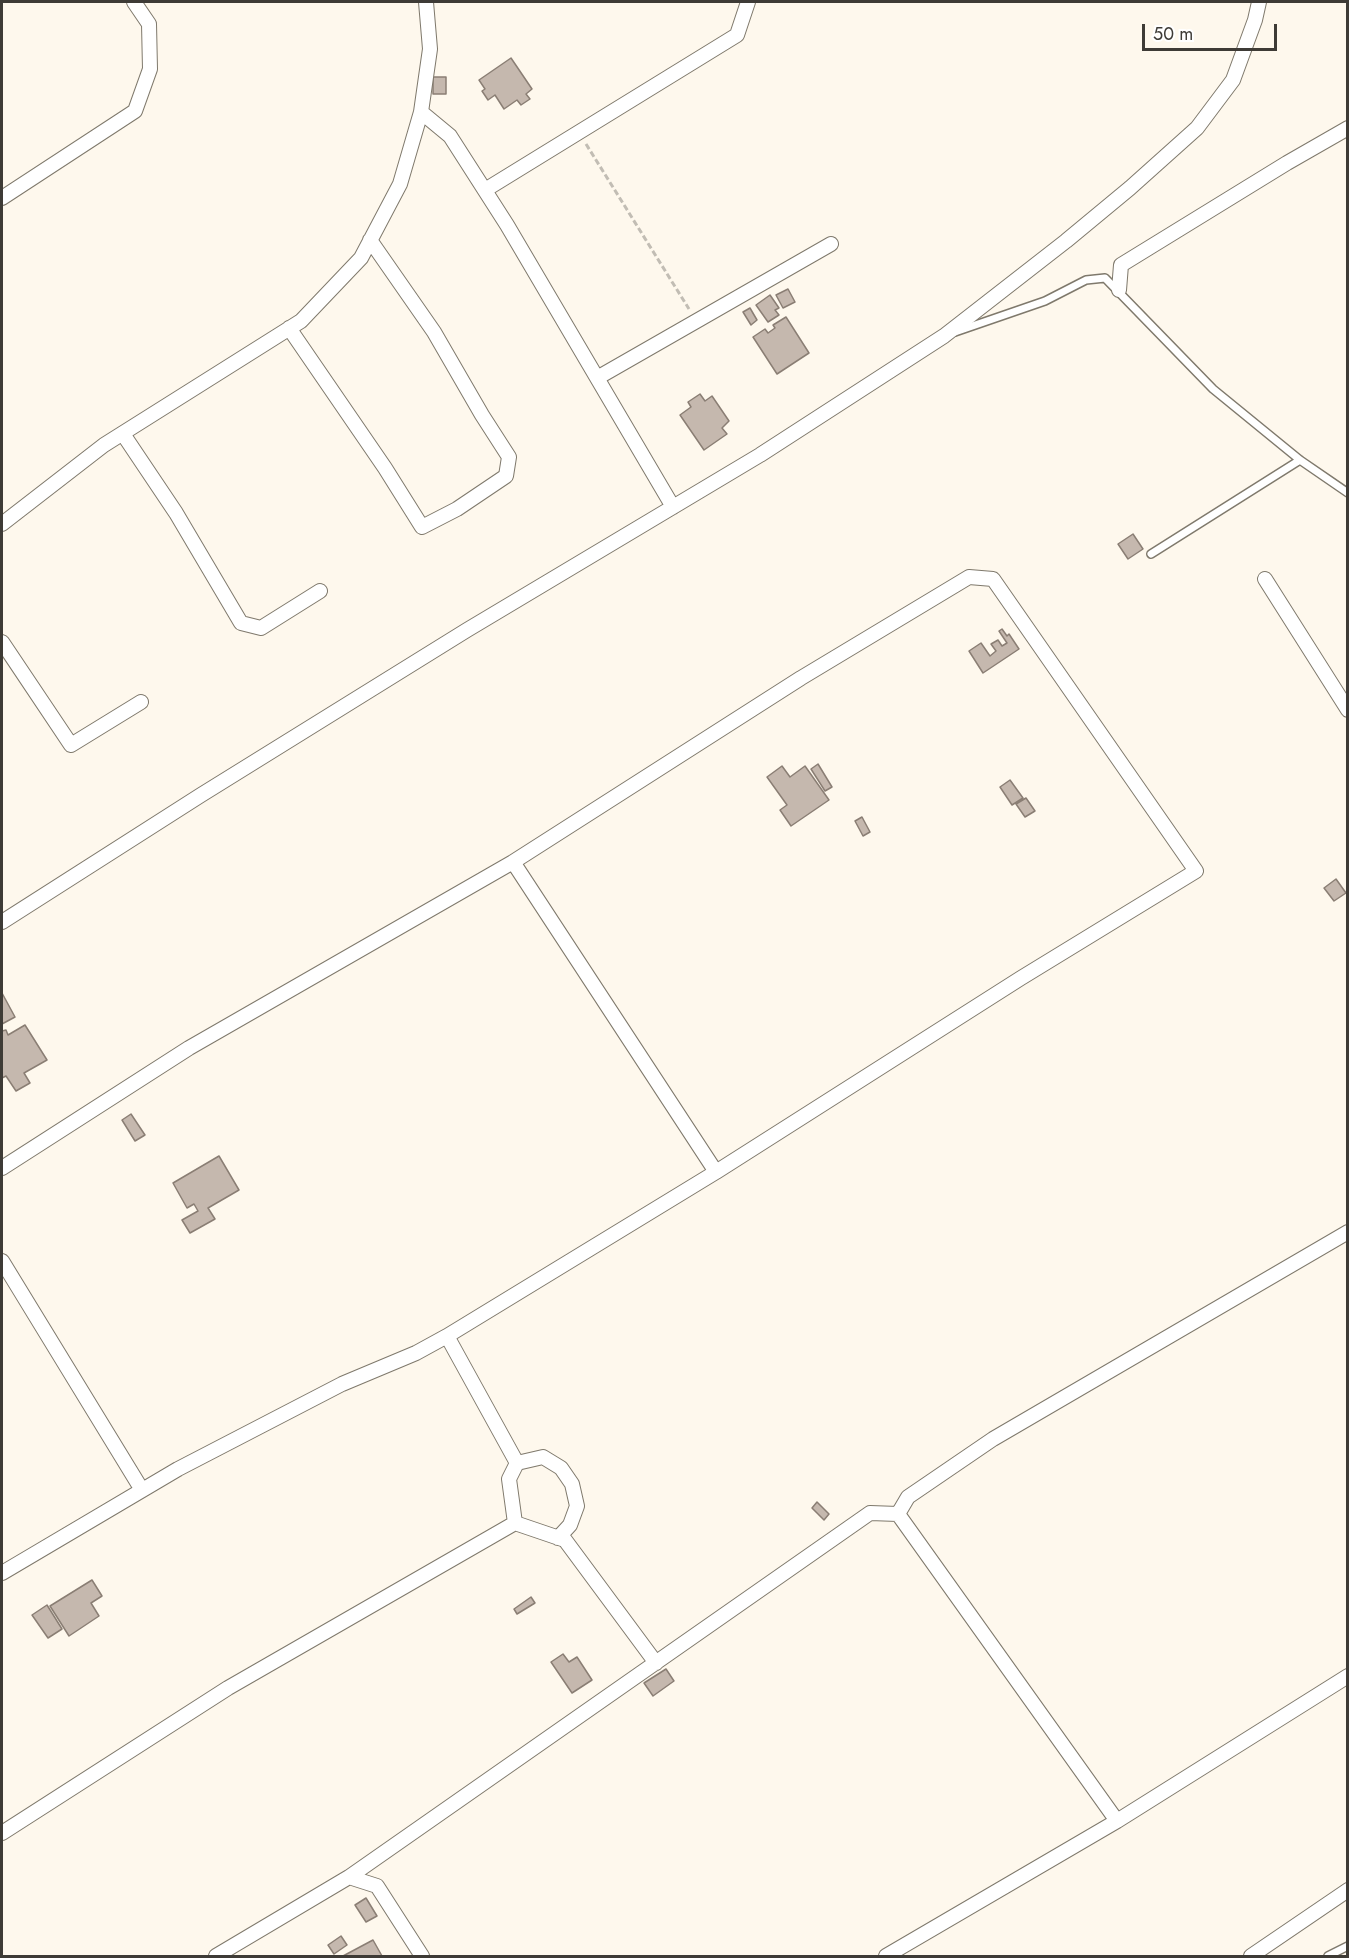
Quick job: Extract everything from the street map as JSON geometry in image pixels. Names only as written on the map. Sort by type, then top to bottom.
[{"type":"street","points":[[2,198],[135,111],[150,69],[149,24],[134,2]]},
{"type":"street","points":[[2,524],[105,445],[301,321],[361,258],[400,184],[421,112],[430,49],[426,2]]},
{"type":"street","points":[[485,190],[737,35],[748,2]]},
{"type":"street","points":[[2,922],[457,636],[760,455],[944,336],[1076,233],[1197,128],[1233,80],[1256,20],[1259,2]]},
{"type":"street","points":[[421,112],[450,136],[485,190],[673,507]]},
{"type":"street","points":[[1119,290],[1121,265],[1347,128]]},
{"type":"street","points":[[289,328],[385,468],[422,527],[457,509],[506,476],[509,457],[434,332],[370,240]]},
{"type":"street","points":[[597,378],[831,244]]},
{"type":"street","points":[[123,434],[176,513],[241,622],[261,628],[320,591]]},
{"type":"street","points":[[2,1168],[189,1048],[513,862],[801,678],[969,577],[993,579],[1196,871],[1021,978],[716,1172],[447,1336],[416,1353],[342,1384],[178,1469],[2,1573]]},
{"type":"street","points":[[1265,579],[1347,710]]},
{"type":"street","points":[[2,642],[71,746],[141,702]]},
{"type":"street","points":[[513,862],[716,1172]]},
{"type":"street","points":[[898,1514],[908,1497],[993,1439],[1347,1232]]},
{"type":"street","points":[[2,1261],[142,1490]]},
{"type":"street","points":[[447,1336],[517,1463]]},
{"type":"street","points":[[517,1463],[543,1457],[561,1468],[573,1484],[578,1506],[570,1525],[558,1538]]},
{"type":"street","points":[[515,1523],[509,1479],[517,1463]]},
{"type":"street","points":[[216,1956],[349,1877],[870,1513],[898,1514]]},
{"type":"street","points":[[898,1514],[1117,1821]]},
{"type":"street","points":[[2,1833],[228,1688],[515,1523],[565,1540],[656,1663]]},
{"type":"street","points":[[886,1956],[1117,1821],[1347,1677]]},
{"type":"street","points":[[349,1877],[377,1886],[422,1956]]},
{"type":"street","points":[[1251,1956],[1347,1890]]},
{"type":"lane","points":[[944,336],[1045,301],[1086,279],[1106,278],[1213,388],[1300,460],[1347,493]]},
{"type":"lane","points":[[1152,554],[1300,460]]},
{"type":"lane","points":[[1328,1956],[1347,1946]]},
{"type":"path","points":[[578,133],[696,321]]},
{"type":"building","points":[[511,58],[532,89],[526,94],[530,99],[521,105],[517,100],[504,109],[495,95],[488,100],[479,80]]},
{"type":"building","points":[[433,77],[446,77],[446,94],[433,94]]},
{"type":"building","points":[[788,289],[795,302],[783,308],[776,295]]},
{"type":"building","points":[[770,295],[779,308],[775,310],[779,315],[768,322],[756,305]]},
{"type":"building","points":[[750,308],[757,320],[751,325],[743,312]]},
{"type":"building","points":[[786,317],[809,353],[777,374],[753,337],[765,329],[768,333],[775,328],[773,325]]},
{"type":"building","points":[[700,394],[705,401],[712,396],[729,421],[722,428],[727,434],[704,450],[680,415],[691,407],[688,402]]},
{"type":"building","points":[[1133,534],[1143,549],[1128,559],[1118,544]]},
{"type":"building","points":[[1002,629],[1007,636],[1009,634],[1019,649],[983,673],[969,651],[981,643],[990,656],[996,651],[991,644],[998,640],[1002,646],[1007,643],[999,631]]},
{"type":"building","points":[[818,764],[832,787],[825,791],[811,769]]},
{"type":"building","points":[[782,766],[790,777],[805,766],[829,800],[791,826],[780,810],[787,805],[767,777]]},
{"type":"building","points":[[1010,780],[1023,798],[1012,805],[1000,787]]},
{"type":"building","points":[[1026,798],[1035,811],[1025,817],[1016,804]]},
{"type":"building","points":[[862,817],[870,832],[863,836],[855,821]]},
{"type":"building","points":[[1336,879],[1346,893],[1334,901],[1324,888]]},
{"type":"building","points":[[2,993],[15,1017],[2,1024]]},
{"type":"building","points":[[25,1025],[47,1060],[24,1073],[30,1083],[16,1091],[6,1076],[2,1078],[2,1031],[6,1030],[8,1035]]},
{"type":"building","points":[[131,1114],[145,1135],[135,1141],[122,1120]]},
{"type":"building","points":[[219,1156],[239,1190],[208,1208],[215,1219],[190,1233],[182,1220],[198,1211],[194,1204],[187,1208],[173,1183]]},
{"type":"building","points":[[817,1502],[829,1514],[824,1520],[812,1508]]},
{"type":"building","points":[[92,1580],[102,1596],[91,1603],[99,1616],[69,1636],[50,1606]]},
{"type":"building","points":[[531,1597],[535,1603],[517,1614],[514,1609]]},
{"type":"building","points":[[47,1605],[62,1629],[48,1638],[32,1615]]},
{"type":"building","points":[[563,1654],[569,1662],[577,1657],[592,1680],[572,1693],[551,1662]]},
{"type":"building","points":[[666,1669],[674,1681],[653,1696],[644,1683]]},
{"type":"building","points":[[366,1898],[377,1916],[366,1922],[355,1905]]},
{"type":"building","points":[[341,1936],[347,1945],[334,1954],[328,1945]]},
{"type":"building","points":[[373,1940],[382,1956],[343,1956]]}]
